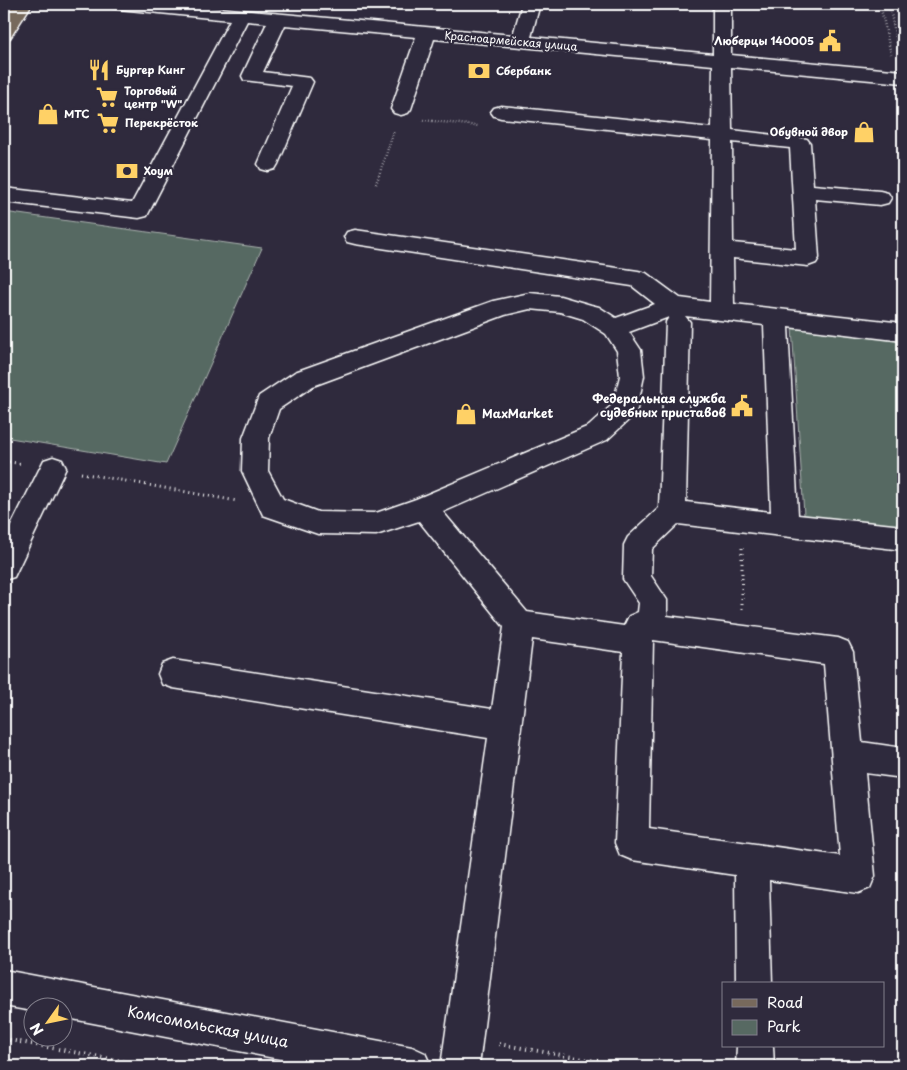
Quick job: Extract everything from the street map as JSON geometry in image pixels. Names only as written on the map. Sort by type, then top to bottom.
[{"type":"main road","points":[[4,34],[21,4]]},
{"type":"street","points":[[4,14],[21,4]]},
{"type":"street","name":"Красноармейская улица","points":[[118,4],[903,77]]},
{"type":"street","points":[[324,24],[332,4]]},
{"type":"street","points":[[522,42],[531,4]]},
{"type":"street","points":[[722,4],[722,312]]},
{"type":"street","points":[[4,196],[139,211],[241,16]]},
{"type":"street","points":[[268,164],[303,82],[251,76],[278,20]]},
{"type":"street","points":[[400,114],[426,34]]},
{"type":"street","points":[[501,112],[800,143],[808,258],[722,249]]},
{"type":"street","points":[[803,191],[880,198]]},
{"type":"street","points":[[355,237],[638,279],[676,314],[672,512],[638,545],[637,579],[652,600],[645,634],[632,843],[858,876],[838,652],[742,639],[645,634],[519,624],[424,508]]},
{"type":"street","points":[[530,301],[560,304],[591,313],[614,328],[629,350],[632,376],[624,409],[598,433],[424,508],[376,524],[318,523],[273,507],[254,471],[256,438],[268,403],[304,379],[501,307],[530,301]]},
{"type":"street","points":[[614,328],[676,314],[722,312],[903,332]]},
{"type":"street","points":[[776,319],[785,525]]},
{"type":"street","points":[[4,568],[53,468]]},
{"type":"street","points":[[672,512],[903,538]]},
{"type":"street","points":[[460,1066],[519,624]]},
{"type":"street","points":[[173,674],[506,726]]},
{"type":"street","points":[[847,755],[903,763]]},
{"type":"street","points":[[752,860],[754,982]]},
{"type":"street","name":"Комсомольская улица","points":[[4,988],[412,1066]]},
{"type":"street","points":[[755,1048],[755,1066]]},
{"type":"path","points":[[880,4],[891,54]]},
{"type":"path","points":[[889,4],[900,55]]},
{"type":"path","points":[[901,100],[903,110]]},
{"type":"path","points":[[376,184],[400,114],[486,126],[490,116],[501,112]]},
{"type":"path","points":[[4,460],[273,507]]},
{"type":"path","points":[[741,520],[742,639]]},
{"type":"path","points":[[4,1039],[148,1066]]},
{"type":"green space","points":[[4,212],[262,248],[166,464],[4,437]]},
{"type":"green space","points":[[792,327],[903,338],[903,527],[804,515]]},
{"type":"place","name":"Люберцы 140005","points":[[830,41]]},
{"type":"place","name":"Бургер Кинг","points":[[99,70]]},
{"type":"place","name":"Сбербанк","points":[[479,71]]},
{"type":"place","name":"Торговый центр \"W\"","points":[[107,97]]},
{"type":"place","name":"МТС","points":[[48,114]]},
{"type":"place","name":"Перекрёсток","points":[[108,123]]},
{"type":"place","name":"Обувной двор","points":[[864,132]]},
{"type":"place","name":"Хоум","points":[[127,171]]},
{"type":"place","name":"Федеральная служба судебных приставов","points":[[742,406]]},
{"type":"place","name":"MaxMarket","points":[[466,414]]}]
